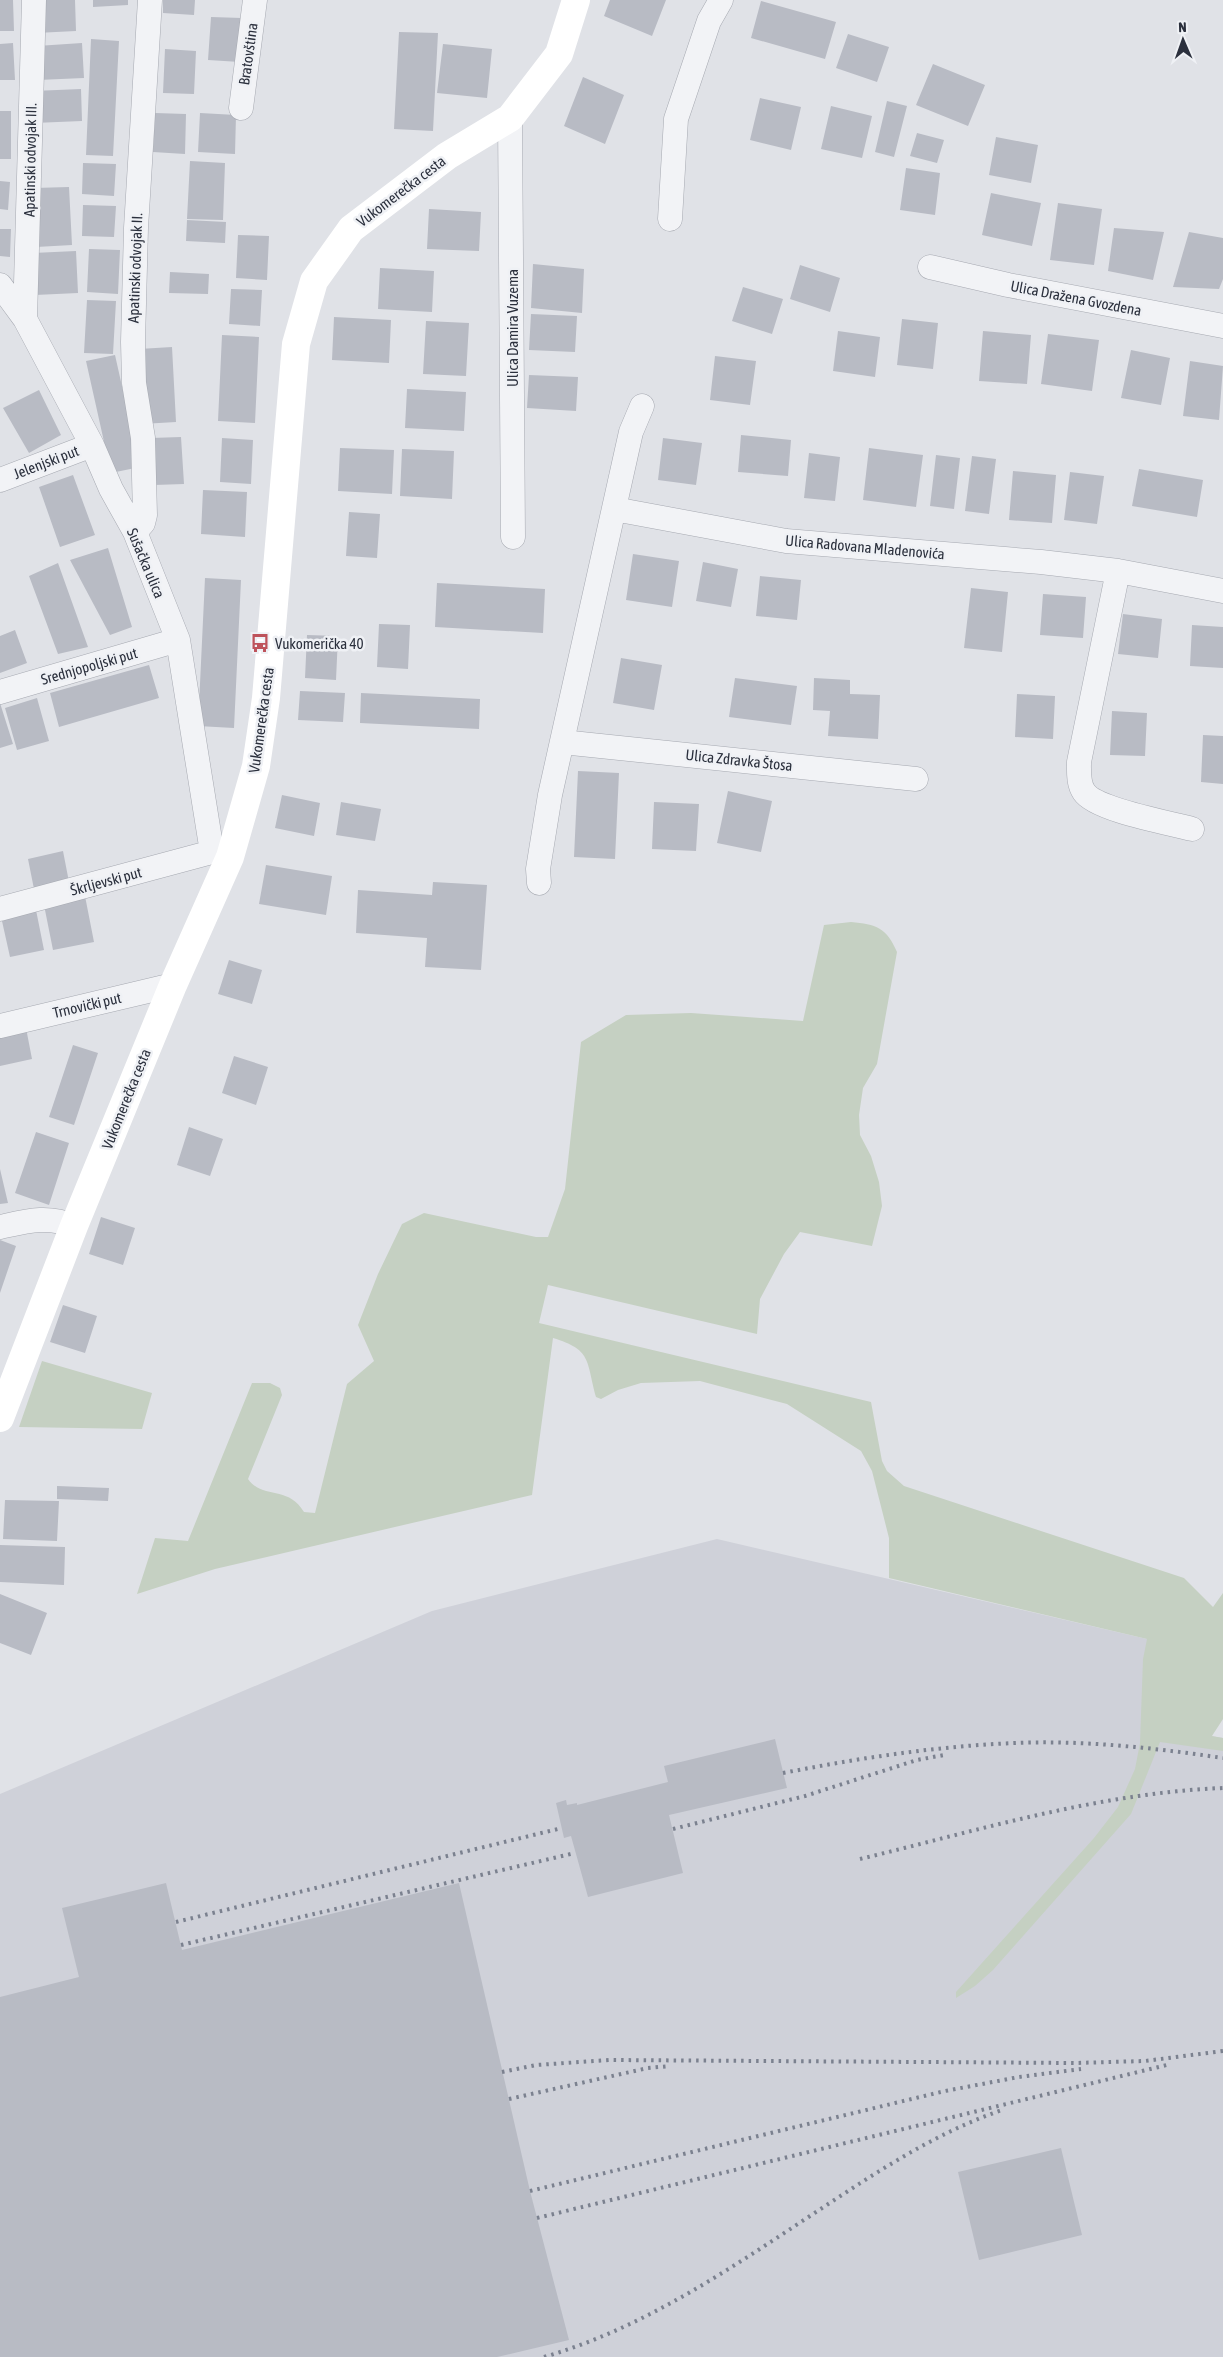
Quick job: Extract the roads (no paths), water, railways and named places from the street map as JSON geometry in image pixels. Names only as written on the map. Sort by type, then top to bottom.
[{"type":"street","name":"Apatinski odvojak III.","points":[[25,319],[34,0]]},
{"type":"street","name":"Apatinski odvojak II.","points":[[135,532],[143,523],[145,515],[143,438],[134,383],[132,342],[136,228],[150,0]]},
{"type":"street","name":"Bratovština","points":[[241,108],[255,0]]},
{"type":"street","name":"Vukomerečka cesta","points":[[0,1418],[74,1226],[174,985],[221,854],[256,766],[266,698],[296,344],[314,281],[351,229],[447,156],[510,118],[559,54],[576,0]]},
{"type":"street","points":[[670,219],[669,200],[676,119],[709,22],[721,0]]},
{"type":"street","name":"Ulica Damira Vuzema","points":[[510,118],[513,537]]},
{"type":"street","name":"Ulica Dražena Gvozdena","points":[[930,267],[1008,285],[1223,326]]},
{"type":"street","name":"Sušačka ulica","points":[[0,284],[25,319],[92,445],[111,488],[135,532],[178,640],[221,854]]},
{"type":"street","points":[[539,883],[538,869],[562,742],[631,432],[642,406]]},
{"type":"street","name":"Jelenjski put","points":[[0,480],[92,445]]},
{"type":"street","name":"Ulica Radovana Mladenovića","points":[[614,509],[786,541],[1118,570],[1223,591]]},
{"type":"street","points":[[1118,570],[1079,762],[1079,779],[1084,792],[1094,801],[1121,811],[1192,828]]},
{"type":"street","name":"Srednjopoljski put","points":[[0,692],[178,640]]},
{"type":"street","name":"Ulica Zdravka Štosa","points":[[562,742],[916,779]]},
{"type":"street","name":"Škrljevski put","points":[[0,909],[221,854]]},
{"type":"street","name":"Trnovički put","points":[[0,1026],[174,985]]},
{"type":"street","points":[[0,1227],[34,1219],[49,1218],[74,1226]]},
{"type":"railway","points":[[783,1773],[841,1762],[957,1747],[1042,1742],[1120,1746],[1223,1758]]},
{"type":"railway","points":[[673,1829],[805,1796],[917,1760],[944,1755]]},
{"type":"railway","points":[[860,1859],[995,1825],[1085,1805],[1177,1791],[1223,1788]]},
{"type":"railway","points":[[176,1922],[562,1828]]},
{"type":"railway","points":[[181,1945],[575,1853]]},
{"type":"railway","points":[[502,2072],[536,2065],[610,2060],[1075,2063],[1145,2061],[1223,2051]]},
{"type":"railway","points":[[537,2218],[1171,2064]]},
{"type":"railway","points":[[509,2099],[648,2068],[670,2066]]},
{"type":"railway","points":[[530,2191],[945,2091],[1019,2077],[1081,2069]]},
{"type":"railway","points":[[544,2357],[615,2331],[682,2297],[715,2278],[903,2157],[951,2131],[1002,2110]]},
{"type":"place","name":"Vukomerička 40","points":[[260,643]]}]
